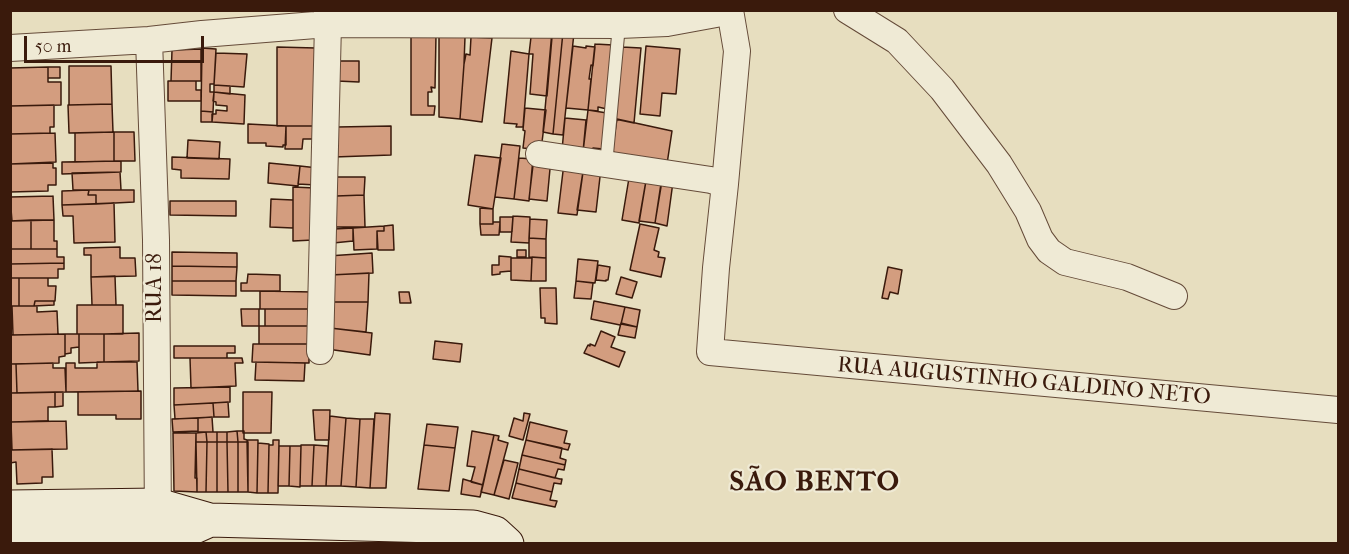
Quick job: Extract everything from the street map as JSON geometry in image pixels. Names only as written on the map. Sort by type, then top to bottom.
[{"type":"street","points":[[10,48],[149,40],[202,22],[327,17],[619,25],[667,23],[716,14],[719,10]]},
{"type":"street","points":[[539,154],[725,184],[737,51],[730,10]]},
{"type":"street","points":[[847,10],[897,41],[942,89],[999,164],[1028,211],[1040,239],[1049,251],[1065,262],[1127,277],[1174,296]]},
{"type":"street","points":[[320,351],[327,17]]},
{"type":"street","name":"RUA 18","points":[[149,40],[156,240],[158,520]]},
{"type":"street","name":"RUA AUGUSTINHO GALDINO NETO","points":[[725,184],[710,352],[1338,410]]},
{"type":"street","points":[[10,507],[158,520],[180,533],[210,520],[473,527],[495,533],[507,543]]},
{"type":"street","points":[[10,539],[158,520]]},
{"type":"lane","points":[[606,165],[619,25]]},
{"type":"building","points":[[552,31],[563,32],[553,134],[543,132]]},
{"type":"building","points":[[563,32],[574,33],[563,135],[553,134]]},
{"type":"building","points":[[411,35],[436,35],[435,88],[431,87],[432,92],[428,92],[428,106],[435,106],[434,115],[411,115]]},
{"type":"building","points":[[439,37],[465,37],[460,119],[439,117]]},
{"type":"building","points":[[471,37],[492,38],[482,122],[460,119],[464,64],[466,54],[470,55]]},
{"type":"building","points":[[531,37],[552,37],[547,96],[530,94],[533,54],[529,54]]},
{"type":"building","points":[[595,44],[613,45],[607,109],[598,107],[598,111],[588,110]]},
{"type":"building","points":[[573,46],[595,47],[589,79],[591,79],[588,110],[566,108]]},
{"type":"building","points":[[646,46],[680,49],[676,94],[662,93],[660,116],[640,114]]},
{"type":"building","points":[[277,47],[316,48],[315,126],[277,126]]},
{"type":"building","points":[[622,47],[641,48],[634,123],[615,119]]},
{"type":"building","points":[[202,48],[216,49],[214,84],[210,84],[210,92],[214,92],[213,112],[201,111]]},
{"type":"building","points":[[201,49],[201,81],[171,81],[172,50]]},
{"type":"building","points":[[511,51],[529,54],[523,127],[504,123]]},
{"type":"building","points":[[216,53],[247,54],[244,87],[214,85]]},
{"type":"building","points":[[337,61],[359,61],[359,82],[337,81]]},
{"type":"building","points":[[69,66],[111,66],[112,104],[69,105]]},
{"type":"building","points":[[48,67],[60,67],[60,78],[48,78]]},
{"type":"building","points":[[48,67],[48,82],[61,82],[61,105],[10,106],[10,68]]},
{"type":"building","points":[[168,81],[196,81],[196,90],[201,90],[201,101],[168,101]]},
{"type":"building","points":[[214,85],[230,86],[230,94],[214,92]]},
{"type":"building","points":[[214,92],[245,95],[244,124],[212,122],[212,114],[216,114],[216,110],[227,111],[227,106],[216,105],[213,101]]},
{"type":"building","points":[[112,104],[113,132],[69,133],[68,105]]},
{"type":"building","points":[[54,105],[54,127],[50,127],[50,133],[10,134],[10,106]]},
{"type":"building","points":[[525,108],[546,110],[541,150],[523,148]]},
{"type":"building","points":[[588,110],[607,113],[603,149],[593,148],[593,154],[583,152]]},
{"type":"building","points":[[201,111],[213,112],[212,122],[201,122]]},
{"type":"building","points":[[565,118],[586,120],[583,152],[562,150]]},
{"type":"building","points":[[617,119],[672,131],[667,164],[612,152]]},
{"type":"building","points":[[248,124],[286,126],[286,145],[283,147],[266,146],[266,143],[248,143]]},
{"type":"building","points":[[286,126],[317,126],[317,139],[303,139],[302,149],[285,149]]},
{"type":"building","points":[[391,126],[391,155],[334,157],[337,127]]},
{"type":"building","points":[[114,132],[134,132],[135,161],[114,161]]},
{"type":"building","points":[[114,132],[114,161],[75,162],[75,133]]},
{"type":"building","points":[[55,133],[56,162],[10,164],[10,134]]},
{"type":"building","points":[[188,140],[220,142],[219,159],[187,158]]},
{"type":"building","points":[[502,144],[520,146],[514,199],[495,197]]},
{"type":"building","points":[[475,155],[501,158],[493,209],[468,205]]},
{"type":"building","points":[[172,157],[230,159],[229,179],[181,178],[181,170],[172,169]]},
{"type":"building","points":[[534,157],[551,158],[547,201],[529,199]]},
{"type":"building","points":[[519,158],[533,159],[529,201],[514,199]]},
{"type":"building","points":[[121,161],[121,172],[62,174],[62,162]]},
{"type":"building","points":[[53,163],[53,168],[56,168],[56,185],[48,185],[48,191],[10,192],[10,164]]},
{"type":"building","points":[[269,163],[300,166],[298,186],[268,183]]},
{"type":"building","points":[[564,163],[584,165],[577,215],[558,213]]},
{"type":"building","points":[[584,165],[601,168],[596,212],[577,210]]},
{"type":"building","points":[[300,166],[318,168],[316,185],[298,184]]},
{"type":"building","points":[[120,172],[121,190],[73,190],[72,173]]},
{"type":"building","points":[[630,172],[647,175],[639,223],[622,220]]},
{"type":"building","points":[[647,175],[662,177],[655,223],[639,221]]},
{"type":"building","points":[[336,177],[365,177],[364,195],[336,196]]},
{"type":"building","points":[[662,181],[673,182],[667,226],[655,223]]},
{"type":"building","points":[[293,187],[315,188],[313,240],[293,241]]},
{"type":"building","points":[[89,190],[88,195],[96,195],[96,204],[62,205],[62,191]]},
{"type":"building","points":[[89,190],[134,190],[134,202],[96,204],[96,195],[88,195]]},
{"type":"building","points":[[364,195],[365,227],[335,227],[336,196]]},
{"type":"building","points":[[53,196],[54,220],[12,221],[10,197]]},
{"type":"building","points":[[271,199],[293,200],[293,228],[270,227]]},
{"type":"building","points":[[170,201],[236,201],[236,216],[170,215]]},
{"type":"building","points":[[114,203],[115,242],[74,243],[73,216],[63,216],[62,205]]},
{"type":"building","points":[[480,208],[493,209],[493,224],[480,224]]},
{"type":"building","points":[[513,216],[530,217],[529,243],[511,242]]},
{"type":"building","points":[[500,217],[513,217],[512,232],[500,232]]},
{"type":"building","points":[[530,219],[547,220],[546,239],[529,238]]},
{"type":"building","points":[[31,220],[54,220],[54,241],[57,241],[57,249],[31,249]]},
{"type":"building","points":[[31,220],[31,249],[10,249],[10,221]]},
{"type":"building","points":[[493,222],[500,222],[499,235],[481,235],[480,224],[493,224]]},
{"type":"building","points":[[640,224],[659,228],[654,250],[659,252],[658,257],[665,258],[661,277],[630,270]]},
{"type":"building","points":[[393,225],[394,250],[378,250],[377,231],[384,231],[384,226]]},
{"type":"building","points":[[384,226],[384,231],[377,231],[377,249],[354,250],[353,228]]},
{"type":"building","points":[[353,228],[353,241],[333,243],[334,229]]},
{"type":"building","points":[[529,238],[546,239],[546,258],[529,257]]},
{"type":"building","points":[[120,247],[120,258],[135,258],[136,276],[91,277],[91,255],[84,255],[84,248]]},
{"type":"building","points":[[10,249],[57,249],[57,257],[64,257],[64,263],[10,264]]},
{"type":"building","points":[[517,250],[526,250],[526,257],[517,257]]},
{"type":"building","points":[[172,252],[237,253],[237,267],[172,266]]},
{"type":"building","points":[[372,253],[373,273],[329,275],[328,256]]},
{"type":"building","points":[[499,256],[511,257],[511,271],[492,275],[492,265],[499,265]]},
{"type":"building","points":[[532,257],[546,258],[546,281],[531,281]]},
{"type":"building","points":[[511,258],[532,258],[531,281],[511,280]]},
{"type":"building","points":[[578,259],[598,261],[595,283],[576,281]]},
{"type":"building","points":[[64,263],[64,269],[58,269],[58,278],[10,278],[10,264]]},
{"type":"building","points":[[598,265],[610,267],[608,280],[596,280]]},
{"type":"building","points":[[172,266],[237,267],[236,281],[172,281]]},
{"type":"building","points":[[888,267],[902,270],[898,294],[890,292],[888,299],[882,298]]},
{"type":"building","points":[[369,273],[368,302],[331,302],[331,275]]},
{"type":"building","points":[[248,274],[280,275],[280,291],[241,291],[241,283],[247,283]]},
{"type":"building","points":[[115,276],[116,305],[92,305],[91,277]]},
{"type":"building","points":[[621,277],[637,282],[632,298],[616,294]]},
{"type":"building","points":[[10,278],[19,278],[19,306],[10,306]]},
{"type":"building","points":[[19,278],[48,278],[48,286],[56,286],[55,301],[35,301],[34,306],[19,306]]},
{"type":"building","points":[[172,281],[236,281],[236,296],[172,295]]},
{"type":"building","points":[[576,281],[593,283],[591,299],[574,298]]},
{"type":"building","points":[[540,288],[556,288],[557,324],[545,323],[545,318],[541,318]]},
{"type":"building","points":[[260,291],[313,292],[311,309],[260,309]]},
{"type":"building","points":[[399,292],[409,292],[411,303],[400,303]]},
{"type":"building","points":[[35,301],[54,301],[54,305],[34,306]]},
{"type":"building","points":[[594,301],[625,307],[621,324],[591,319]]},
{"type":"building","points":[[331,302],[368,302],[366,332],[330,328]]},
{"type":"building","points":[[77,305],[123,305],[123,334],[77,334]]},
{"type":"building","points":[[12,306],[37,306],[37,312],[57,311],[58,334],[13,335]]},
{"type":"building","points":[[625,307],[640,310],[637,327],[621,324]]},
{"type":"building","points":[[241,309],[259,309],[259,326],[242,326]]},
{"type":"building","points":[[265,309],[312,309],[311,326],[265,326]]},
{"type":"building","points":[[621,323],[637,327],[635,338],[618,335]]},
{"type":"building","points":[[259,326],[311,326],[311,344],[259,344]]},
{"type":"building","points":[[330,328],[372,333],[370,355],[327,349]]},
{"type":"building","points":[[601,331],[615,337],[611,347],[625,352],[619,367],[584,353],[588,345],[595,346]]},
{"type":"building","points":[[139,333],[139,361],[104,362],[104,334]]},
{"type":"building","points":[[65,334],[79,334],[79,347],[71,348],[71,353],[65,354]]},
{"type":"building","points":[[65,334],[65,356],[59,357],[59,363],[10,364],[10,335]]},
{"type":"building","points":[[79,334],[104,334],[104,362],[79,363]]},
{"type":"building","points":[[435,341],[462,344],[460,362],[433,359]]},
{"type":"building","points":[[253,344],[309,344],[309,363],[252,362]]},
{"type":"building","points":[[174,346],[235,346],[235,353],[227,353],[227,358],[174,358]]},
{"type":"building","points":[[190,358],[242,358],[243,363],[235,363],[236,386],[191,388]]},
{"type":"building","points":[[97,362],[137,362],[138,391],[66,392],[66,363],[75,363],[75,368],[97,368]]},
{"type":"building","points":[[256,362],[305,363],[304,381],[255,380]]},
{"type":"building","points":[[53,363],[53,368],[65,368],[66,392],[17,393],[16,364]]},
{"type":"building","points":[[10,364],[16,364],[17,393],[10,393]]},
{"type":"building","points":[[230,387],[230,402],[174,405],[174,388]]},
{"type":"building","points":[[141,391],[141,419],[116,419],[116,415],[78,415],[78,392]]},
{"type":"building","points":[[55,392],[63,392],[63,406],[55,407]]},
{"type":"building","points":[[55,392],[55,407],[48,407],[48,421],[10,422],[10,393]]},
{"type":"building","points":[[243,392],[272,392],[271,433],[243,433]]},
{"type":"building","points":[[228,402],[229,417],[214,417],[213,403]]},
{"type":"building","points":[[213,403],[214,417],[175,419],[174,405]]},
{"type":"building","points":[[313,410],[330,410],[329,440],[315,440]]},
{"type":"building","points":[[375,413],[390,414],[386,488],[370,488]]},
{"type":"building","points":[[524,413],[530,414],[523,440],[509,436],[514,418],[523,421]]},
{"type":"building","points":[[330,416],[346,418],[341,486],[326,486]]},
{"type":"building","points":[[212,417],[213,432],[198,432],[198,418]]},
{"type":"building","points":[[198,418],[198,431],[173,432],[172,419]]},
{"type":"building","points":[[346,418],[360,419],[356,487],[341,486]]},
{"type":"building","points":[[360,419],[374,419],[370,488],[356,487]]},
{"type":"building","points":[[66,421],[67,449],[12,450],[11,422]]},
{"type":"building","points":[[530,422],[567,431],[564,443],[570,444],[568,450],[526,440]]},
{"type":"building","points":[[427,424],[458,427],[455,448],[424,445]]},
{"type":"building","points":[[237,431],[238,442],[227,442],[227,432]]},
{"type":"building","points":[[237,431],[244,431],[244,439],[248,442],[238,442]]},
{"type":"building","points":[[472,431],[494,435],[483,485],[471,482],[475,467],[467,466]]},
{"type":"building","points":[[206,432],[207,442],[196,442],[196,433]]},
{"type":"building","points":[[206,432],[217,432],[217,442],[207,442]]},
{"type":"building","points":[[217,432],[227,432],[227,442],[217,442]]},
{"type":"building","points":[[173,433],[196,433],[197,492],[174,491]]},
{"type":"building","points":[[494,435],[499,436],[498,440],[508,443],[494,495],[481,492]]},
{"type":"building","points":[[247,440],[258,440],[257,493],[248,492]]},
{"type":"building","points":[[273,440],[279,440],[278,493],[268,493],[269,445],[273,445]]},
{"type":"building","points":[[526,440],[562,448],[560,458],[566,460],[565,465],[522,455]]},
{"type":"building","points":[[196,442],[207,442],[206,492],[197,492]]},
{"type":"building","points":[[207,442],[217,442],[217,492],[206,492]]},
{"type":"building","points":[[217,442],[227,442],[228,492],[217,492]]},
{"type":"building","points":[[227,442],[238,442],[238,492],[228,492]]},
{"type":"building","points":[[238,442],[248,442],[248,492],[238,492]]},
{"type":"building","points":[[258,443],[269,444],[268,493],[257,493]]},
{"type":"building","points":[[301,445],[314,445],[312,486],[300,486]]},
{"type":"building","points":[[314,445],[328,446],[326,486],[312,486]]},
{"type":"building","points":[[424,445],[455,448],[449,491],[418,489]]},
{"type":"building","points":[[279,446],[290,446],[289,486],[278,486]]},
{"type":"building","points":[[290,446],[301,446],[300,487],[289,486]]},
{"type":"building","points":[[52,449],[53,477],[42,477],[42,483],[17,484],[16,462],[10,463],[10,450]]},
{"type":"building","points":[[522,455],[565,465],[564,470],[558,469],[555,478],[519,469]]},
{"type":"building","points":[[504,460],[518,463],[509,499],[494,495]]},
{"type":"building","points":[[519,469],[562,479],[561,484],[554,483],[552,492],[516,483]]},
{"type":"building","points":[[463,479],[483,485],[480,497],[461,494]]},
{"type":"building","points":[[516,483],[552,492],[550,500],[557,501],[555,507],[512,498]]},
{"type":"district","name":"SÃO BENTO","points":[[815,483]]}]
